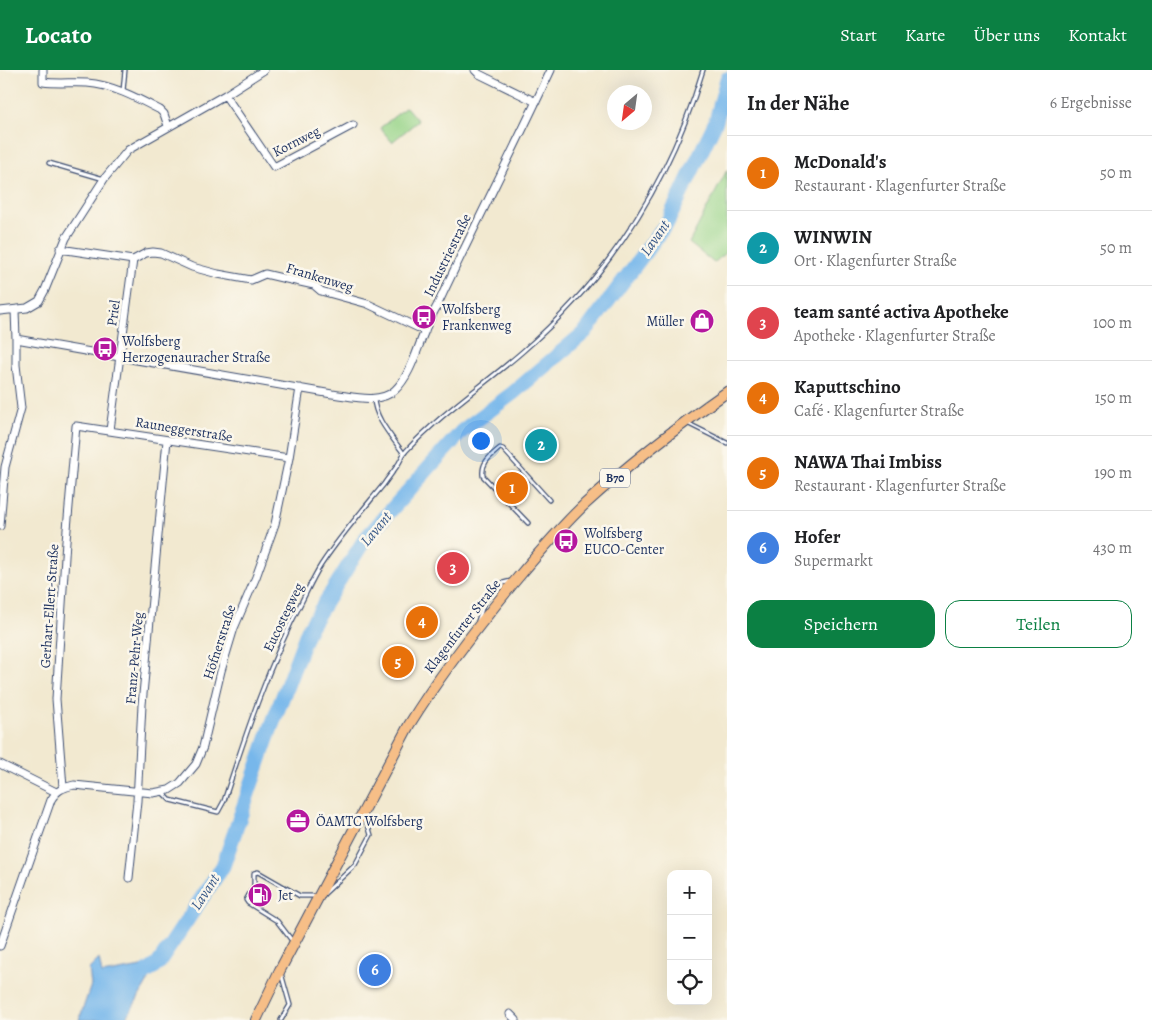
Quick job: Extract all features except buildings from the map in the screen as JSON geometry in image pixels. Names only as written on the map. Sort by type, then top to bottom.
[{"type":"main road","name":"Klagenfurter Straße","points":[[256,1020],[280,970],[409,725],[422,703],[477,627],[544,546],[584,505],[655,444],[727,392]]},
{"type":"street","points":[[43,70],[44,82],[55,84],[88,83],[123,91],[160,110],[164,114],[168,126]]},
{"type":"street","points":[[0,311],[31,306],[39,301],[66,238],[104,180],[128,150],[225,95],[264,70]]},
{"type":"street","points":[[475,70],[479,74],[536,102]]},
{"type":"street","name":"Industriestraße","points":[[374,398],[388,394],[399,385],[415,357],[424,331],[551,70]]},
{"type":"street","name":"Kornweg","points":[[225,95],[274,167],[353,125]]},
{"type":"street","name":"Frankenweg","points":[[60,249],[133,260],[146,253],[161,253],[192,267],[218,274],[251,280],[265,274],[306,283],[314,285],[321,291],[368,304],[424,331]]},
{"type":"street","name":"Priel","points":[[110,430],[133,260]]},
{"type":"street","points":[[0,526],[5,467],[20,408],[16,365],[15,310]]},
{"type":"street","points":[[16,339],[300,388],[374,398]]},
{"type":"street","name":"Höfnerstraße","points":[[63,788],[74,785],[153,793],[170,790],[180,783],[196,764],[203,747],[221,671],[234,628],[256,577],[275,524],[289,458],[300,388]]},
{"type":"street","name":"Rauneggerstraße","points":[[76,426],[289,458]]},
{"type":"street","name":"Gerhart-Ellert-Straße","points":[[63,788],[56,698],[66,541],[76,426]]},
{"type":"street","name":"Franz-Pehr-Weg","points":[[129,878],[142,705],[167,440]]},
{"type":"street","points":[[0,764],[56,792]]},
{"type":"street","points":[[0,946],[51,800],[56,792],[63,788]]},
{"type":"street","points":[[510,1014],[516,1020]]},
{"type":"lane","points":[[123,91],[125,70]]},
{"type":"lane","points":[[374,398],[374,406],[404,454],[442,416],[521,352],[548,327],[580,294],[636,223],[660,180],[694,103],[703,70]]},
{"type":"lane","points":[[49,163],[104,180]]},
{"type":"lane","points":[[684,422],[727,443]]},
{"type":"lane","points":[[528,522],[483,476],[482,468],[485,462],[500,448],[503,449],[550,500]]},
{"type":"lane","name":"Eucostegweg","points":[[161,791],[170,800],[218,812],[224,801],[272,666],[293,618],[320,566],[355,518],[398,465],[404,454]]},
{"type":"lane","points":[[294,944],[277,921],[246,900],[254,886],[254,873],[258,872],[300,896],[317,899],[355,865],[371,835],[364,810]]},
{"type":"lane","points":[[280,970],[290,1005],[281,1020]]},
{"type":"green space","points":[[406,107],[418,121],[392,142],[380,128]]},
{"type":"green space","points":[[727,170],[727,251],[714,263],[689,243]]},
{"type":"water","points":[[99,959],[102,974],[158,964],[127,1017],[122,1020],[79,1020],[91,985],[89,969]]},
{"type":"waterway","name":"Lavant","points":[[143,975],[158,964],[223,866],[269,733],[308,630],[365,539],[462,431],[513,393],[585,332],[667,223],[716,121],[727,79]]},
{"type":"place","name":"Wolfsberg Frankenweg","points":[[424,317]]},
{"type":"place","name":"Müller","points":[[702,321]]},
{"type":"place","name":"Wolfsberg Herzogenauracher Straße","points":[[105,349]]},
{"type":"place","name":"WINWIN","points":[[541,445]]},
{"type":"place","name":"McDonald's","points":[[512,488]]},
{"type":"place","name":"Wolfsberg EUCO-Center","points":[[566,541]]},
{"type":"place","name":"team santé activa Apotheke","points":[[453,568]]},
{"type":"place","name":"Kaputtschino","points":[[422,622]]},
{"type":"place","name":"NAWA Thai Imbiss","points":[[398,662]]},
{"type":"place","name":"ÖAMTC Wolfsberg","points":[[298,821]]},
{"type":"place","name":"Jet","points":[[260,895]]},
{"type":"place","name":"Hofer","points":[[375,970]]}]
